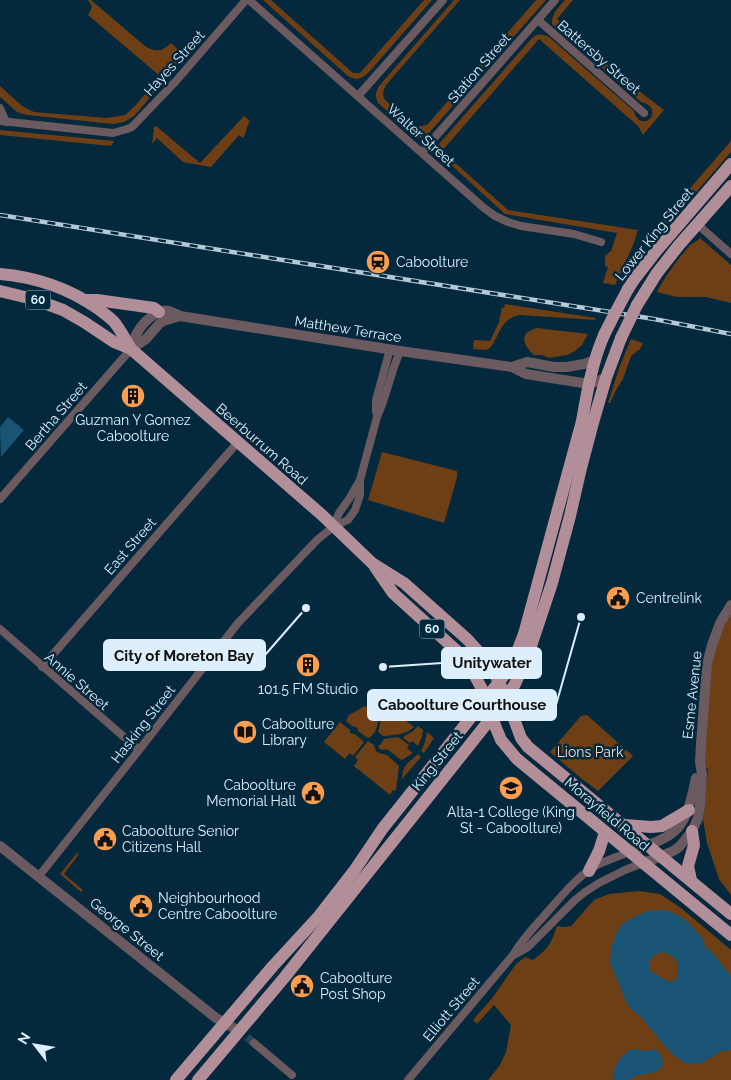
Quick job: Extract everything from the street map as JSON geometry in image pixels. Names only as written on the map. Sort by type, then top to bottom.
[{"type":"main road","name":"Lower King Street","points":[[589,384],[604,336],[628,289],[657,250],[731,164]]},
{"type":"main road","name":"Lower King Street","points":[[606,378],[621,338],[645,292],[662,267],[731,186]]},
{"type":"main road","name":"Beerburrum Road","points":[[0,274],[45,283],[58,288],[84,300],[114,322],[131,349],[238,442],[372,563],[404,583],[467,639],[484,658],[499,682]]},
{"type":"main road","name":"Beerburrum Road","points":[[0,291],[33,298],[63,310],[114,342],[131,349]]},
{"type":"main road","points":[[84,300],[154,308],[159,312]]},
{"type":"main road","name":"King Street","points":[[198,1080],[243,1034],[307,949],[492,717],[515,684],[526,660],[552,583],[606,378]]},
{"type":"main road","name":"King Street","points":[[176,1080],[319,916],[393,816],[512,665],[524,634],[580,429],[589,384]]},
{"type":"main road","name":"Beerburrum Road","points":[[372,563],[393,593],[458,652],[477,678],[486,699]]},
{"type":"main road","name":"Morayfield Road","points":[[499,682],[521,738],[528,747],[731,914]]},
{"type":"main road","name":"Morayfield Road","points":[[486,699],[502,740],[517,759],[731,935]]},
{"type":"main road","points":[[625,825],[662,826],[689,810]]},
{"type":"main road","points":[[589,871],[599,851],[605,832]]},
{"type":"main road","points":[[691,880],[688,866],[694,845],[692,832]]},
{"type":"street","name":"Walter Street","points":[[248,0],[484,208],[508,222],[521,226],[574,234],[601,242]]},
{"type":"street","name":"Hayes Street","points":[[3,121],[113,133],[132,127],[248,0]]},
{"type":"street","points":[[358,96],[443,0]]},
{"type":"street","name":"Station Street","points":[[422,152],[555,0]]},
{"type":"street","name":"Battersby Street","points":[[538,20],[644,113]]},
{"type":"street","points":[[0,108],[3,121]]},
{"type":"street","points":[[697,224],[731,254]]},
{"type":"street","name":"Matthew Terrace","points":[[159,312],[170,311],[180,316],[512,367],[526,374],[589,384],[606,378]]},
{"type":"street","points":[[131,349],[138,332],[147,320],[159,312]]},
{"type":"street","points":[[131,349],[146,339],[160,323],[180,316]]},
{"type":"street","name":"Bertha Street","points":[[0,499],[131,349]]},
{"type":"street","points":[[333,527],[360,480],[377,417],[394,367],[395,350]]},
{"type":"street","name":"Matthew Terrace","points":[[512,367],[527,362],[554,367],[567,367],[595,360]]},
{"type":"street","name":"East Street","points":[[42,667],[238,442]]},
{"type":"street","name":"Hasking Street","points":[[39,876],[251,608],[317,540],[333,527]]},
{"type":"street","name":"Esme Avenue","points":[[630,852],[670,836],[685,819],[689,810],[700,762],[707,664],[720,623],[731,605]]},
{"type":"street","name":"Annie Street","points":[[0,629],[139,750]]},
{"type":"street","name":"Esme Avenue","points":[[643,863],[675,850],[692,832],[698,818],[700,806],[702,774],[700,762]]},
{"type":"street","name":"George Street","points":[[0,846],[224,1023],[243,1034]]},
{"type":"street","name":"Elliott Street","points":[[408,1080],[513,955],[522,940],[578,879],[610,859],[630,852]]},
{"type":"street","name":"Elliott Street","points":[[513,955],[528,947],[585,892],[599,883],[643,863]]},
{"type":"street","points":[[254,1043],[292,1075]]},
{"type":"green space","points":[[88,0],[91,0],[146,47],[159,50],[171,43],[186,56],[134,116],[124,122],[113,124],[27,115],[17,112],[0,97],[0,86],[22,106],[34,112],[107,118],[125,115],[136,105],[160,76],[88,15],[92,7]]},
{"type":"green space","points":[[263,0],[271,0],[353,73],[360,73],[424,0],[432,0],[369,72],[357,79],[348,76]]},
{"type":"green space","points":[[454,0],[460,0],[386,85],[384,91],[383,96],[385,100],[416,126],[428,124],[536,0],[546,0],[428,134],[423,137],[417,137],[378,103],[376,93],[379,86]]},
{"type":"green space","points":[[565,0],[573,0],[557,19],[664,110],[643,135],[639,127],[539,39],[442,151],[508,210],[638,230],[615,285],[603,283],[608,267],[605,266],[605,256],[611,251],[617,233],[505,214],[436,151],[438,145],[532,38],[538,35],[549,37],[634,111],[638,119],[645,121],[651,118],[652,109],[649,105],[641,102],[552,24],[554,14]]},
{"type":"green space","points":[[244,116],[250,121],[244,137],[239,135],[211,167],[183,162],[157,138],[152,144],[153,128],[156,126],[200,163]]},
{"type":"green space","points":[[0,130],[114,141],[111,146],[0,135]]},
{"type":"green space","points":[[731,141],[731,152],[665,228],[660,223]]},
{"type":"green space","points":[[700,238],[731,265],[731,303],[706,297],[677,297],[657,292],[681,256],[690,245]]},
{"type":"green space","points":[[505,304],[596,318],[595,320],[520,315],[513,317],[505,323],[490,348],[486,350],[473,349],[474,340],[490,341],[499,322],[502,307],[504,308]]},
{"type":"green space","points":[[537,328],[588,334],[582,345],[575,351],[567,355],[549,358],[542,355],[534,355],[525,343],[524,340],[527,333]]},
{"type":"green space","points":[[631,339],[643,343],[640,349],[631,356],[623,379],[610,403],[608,403],[619,368]]},
{"type":"green space","points":[[382,452],[457,471],[444,523],[368,500]]},
{"type":"green space","points":[[731,605],[731,895],[719,879],[707,843],[703,820],[708,769],[700,762],[707,664]]},
{"type":"green space","points":[[365,706],[375,713],[378,720],[376,730],[369,738],[346,721],[349,715]]},
{"type":"green space","points":[[387,706],[414,727],[403,733],[383,736],[378,732],[380,719],[378,712]]},
{"type":"green space","name":"Lions Park","points":[[587,715],[633,756],[598,791],[550,752],[581,716]]},
{"type":"green space","points":[[340,722],[350,730],[350,733],[355,734],[364,742],[353,756],[350,753],[345,759],[324,742]]},
{"type":"green space","points":[[418,726],[423,730],[418,746],[412,741],[410,743],[403,737]]},
{"type":"green space","points":[[427,732],[434,738],[424,753],[421,751]]},
{"type":"green space","points":[[398,737],[409,745],[407,748],[413,753],[402,760],[388,750],[381,750],[378,746],[384,739]]},
{"type":"green space","points":[[368,741],[374,745],[376,751],[387,755],[399,766],[396,790],[393,790],[390,795],[354,766],[358,760],[355,757]]},
{"type":"green space","points":[[418,754],[421,757],[402,779],[405,766]]},
{"type":"green space","points":[[77,853],[79,854],[64,874],[83,890],[81,892],[60,874]]},
{"type":"green space","points":[[639,891],[660,894],[681,908],[731,950],[731,1080],[488,1080],[500,1065],[506,1052],[511,1025],[494,1005],[477,1024],[473,1020],[493,997],[516,964],[525,957],[533,960],[538,956],[548,946],[557,926],[571,926],[594,900],[609,894]]},
{"type":"water","points":[[8,417],[24,430],[1,457],[0,427]]},
{"type":"water","points":[[665,910],[683,918],[703,939],[705,947],[712,952],[731,976],[731,1050],[722,1051],[702,1063],[687,1064],[673,1055],[640,1016],[627,1004],[610,963],[611,948],[622,924],[647,911]],"holes":[[[662,952],[668,954],[677,962],[676,981],[668,981],[651,972],[649,962],[655,955]]]},
{"type":"water","points":[[632,1049],[646,1051],[654,1049],[659,1052],[663,1060],[662,1067],[656,1072],[635,1076],[630,1080],[613,1080],[615,1067],[627,1052]]},
{"type":"tunnel","points":[[247,1037],[254,1043]]},
{"type":"railway","points":[[0,215],[654,319],[731,334]]},
{"type":"place","name":"Caboolture","points":[[378,262]]},
{"type":"place","name":"Guzman Y Gomez Caboolture","points":[[133,396]]},
{"type":"place","name":"Centrelink","points":[[618,598]]},
{"type":"place","name":"City of Moreton Bay","points":[[306,608]]},
{"type":"place","name":"Caboolture Courthouse","points":[[581,617]]},
{"type":"place","name":"101.5 FM Studio","points":[[308,665]]},
{"type":"place","name":"Unitywater","points":[[383,667]]},
{"type":"place","name":"Caboolture Library","points":[[245,732]]},
{"type":"place","name":"Alta-1 College (King St - Caboolture)","points":[[511,788]]},
{"type":"place","name":"Caboolture Memorial Hall","points":[[313,793]]},
{"type":"place","name":"Caboolture Senior Citizens Hall","points":[[105,839]]},
{"type":"place","name":"Neighbourhood Centre Caboolture","points":[[141,906]]},
{"type":"place","name":"Caboolture Post Shop","points":[[302,986]]}]
